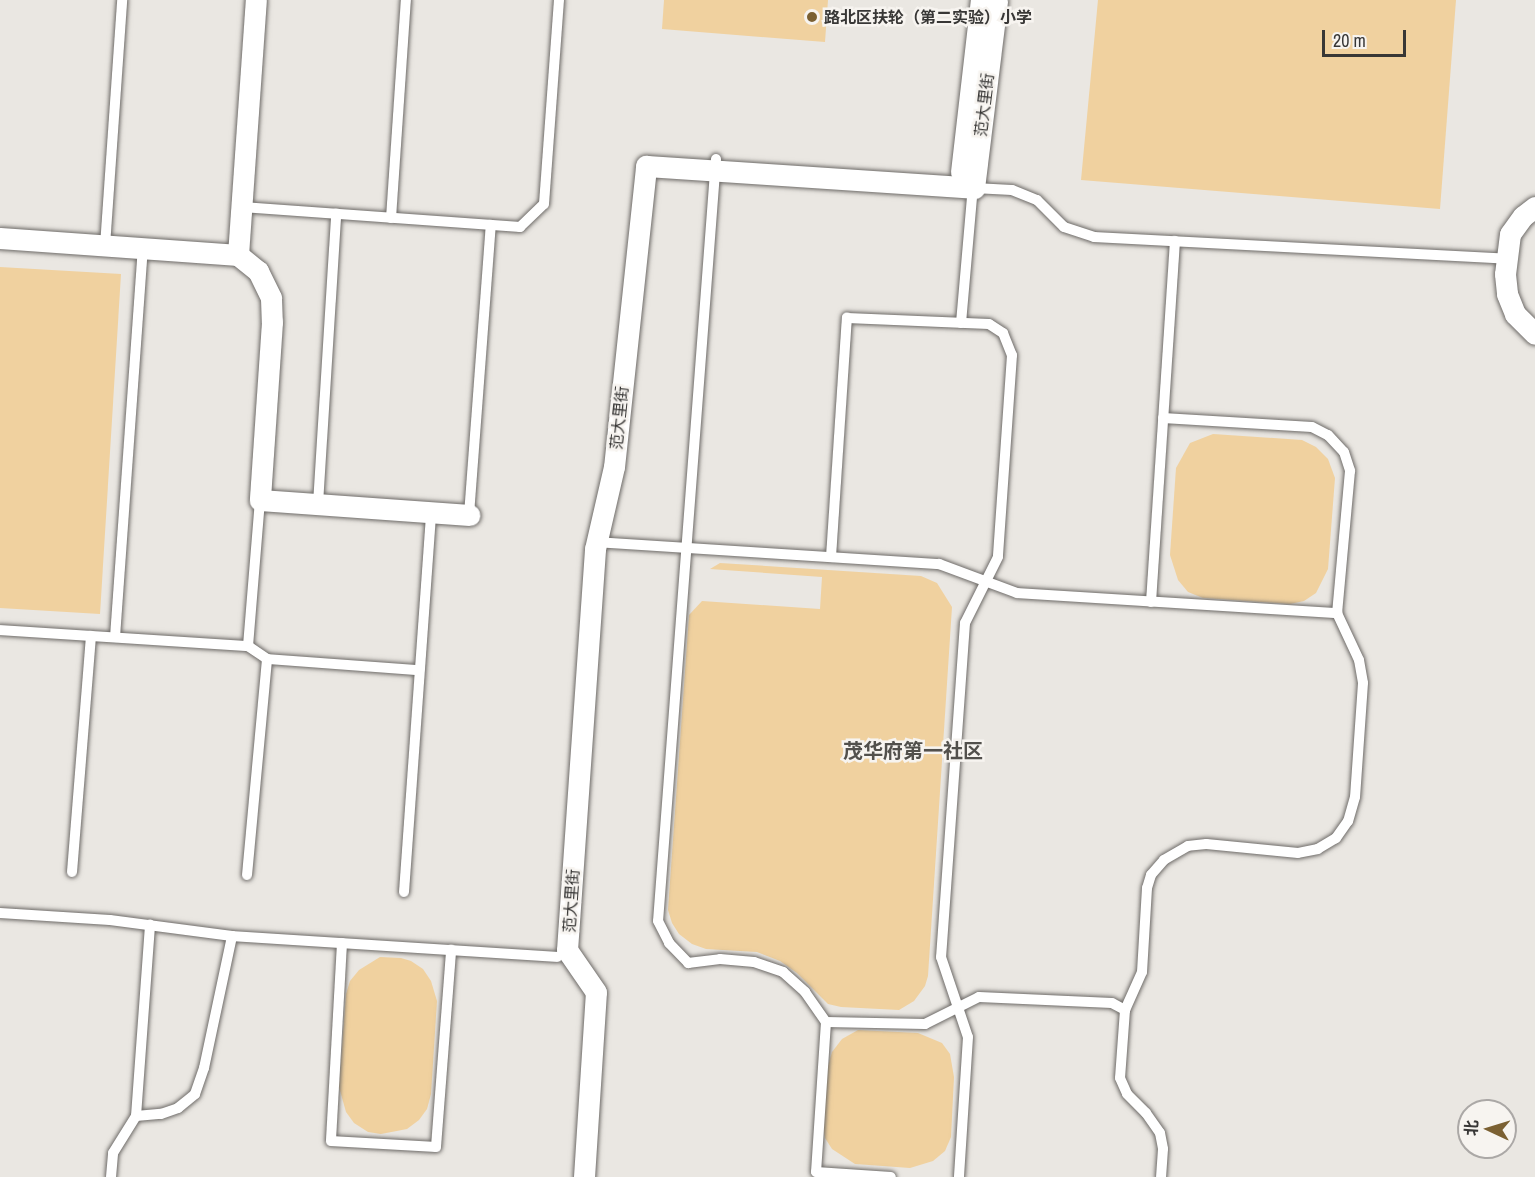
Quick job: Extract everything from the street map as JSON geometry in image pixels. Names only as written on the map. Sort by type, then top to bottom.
[{"type":"street","points":[[238,255],[256,0]]},
{"type":"street","name":"范大里街","points":[[968,181],[981,0]]},
{"type":"street","name":"范大里街","points":[[968,181],[997,0]]},
{"type":"street","name":"范大里街","points":[[571,1177],[584,993],[557,957],[582,548],[604,467],[635,154],[968,181]]},
{"type":"street","name":"范大里街","points":[[584,1177],[596,992],[567,950],[596,542],[614,467],[645,166],[968,181]]},
{"type":"street","points":[[1535,207],[1523,216],[1510,234],[1507,259],[1507,294],[1515,314],[1535,334]]},
{"type":"street","points":[[0,238],[238,255],[258,271],[271,298],[272,322],[260,501],[469,515]]},
{"type":"lane","points":[[105,246],[122,0]]},
{"type":"lane","points":[[391,218],[406,0]]},
{"type":"lane","points":[[242,207],[520,227],[544,204],[559,0]]},
{"type":"lane","points":[[716,159],[658,921],[669,943],[688,963],[720,959],[754,962],[783,972],[805,992],[826,1022],[816,1172],[891,1177]]},
{"type":"lane","points":[[961,323],[968,181],[1012,190],[1037,200],[1064,227],[1094,237],[1507,259]]},
{"type":"lane","points":[[318,504],[336,214]]},
{"type":"lane","points":[[469,515],[490,225]]},
{"type":"lane","points":[[1151,602],[1175,241]]},
{"type":"lane","points":[[115,638],[143,248]]},
{"type":"lane","points":[[831,557],[847,318],[988,324],[1003,333],[1012,355],[998,557],[965,623],[941,957],[968,1037],[959,1177]]},
{"type":"lane","points":[[1161,1177],[1163,1149],[1160,1133],[1146,1113],[1127,1094],[1120,1078],[1125,1010],[1142,972],[1147,888],[1151,875],[1164,860],[1188,846],[1206,844],[1298,853],[1318,849],[1336,838],[1348,821],[1355,797],[1363,684],[1359,660],[1337,613],[1350,471],[1344,453],[1328,435],[1312,427],[1163,418]]},
{"type":"lane","points":[[248,646],[260,501]]},
{"type":"lane","points":[[404,892],[431,512]]},
{"type":"lane","points":[[596,542],[939,564],[1017,593],[1337,613]]},
{"type":"lane","points":[[0,630],[248,646],[267,659],[418,670]]},
{"type":"lane","points":[[72,872],[91,636]]},
{"type":"lane","points":[[247,875],[267,659]]},
{"type":"lane","points":[[0,913],[150,925],[231,936],[557,957]]},
{"type":"lane","points":[[111,1177],[113,1154],[136,1116],[150,925]]},
{"type":"lane","points":[[136,1116],[160,1114],[178,1108],[195,1094],[204,1068],[231,936]]},
{"type":"lane","points":[[342,943],[331,1141],[436,1147],[450,950]]},
{"type":"lane","points":[[826,1022],[925,1024],[979,997],[1112,1003],[1125,1010]]},
{"type":"shaded area","points":[[664,0],[828,0],[825,42],[662,29]]},
{"type":"shaded area","points":[[1098,0],[1456,0],[1440,209],[1081,180]]},
{"type":"shaded area","points":[[0,267],[121,274],[100,614],[0,608]]},
{"type":"shaded area","points":[[1213,434],[1302,440],[1316,447],[1328,459],[1335,478],[1328,569],[1316,593],[1304,601],[1290,604],[1203,598],[1188,592],[1178,580],[1170,555],[1176,468],[1190,443]]},
{"type":"shaded area","points":[[720,563],[921,576],[937,583],[952,607],[928,976],[925,986],[914,1001],[899,1010],[841,1007],[828,1004],[797,973],[780,961],[757,952],[706,949],[692,944],[679,934],[672,923],[668,910],[689,615],[702,601],[820,609],[822,577],[710,569]]},
{"type":"shaded area","points":[[380,957],[401,958],[423,969],[431,981],[437,1001],[431,1094],[427,1109],[419,1120],[407,1129],[381,1134],[368,1132],[354,1123],[346,1112],[339,1087],[346,994],[350,981],[359,970]]},
{"type":"shaded area","points":[[858,1030],[918,1033],[942,1043],[950,1054],[954,1077],[951,1137],[945,1151],[933,1161],[910,1168],[855,1164],[832,1149],[825,1138],[823,1127],[827,1069],[832,1052],[842,1039]]},
{"type":"place","name":"路北区扶轮（第二实验）小学","points":[[812,17]]},
{"type":"district","name":"茂华府第一社区","points":[[913,750]]}]
